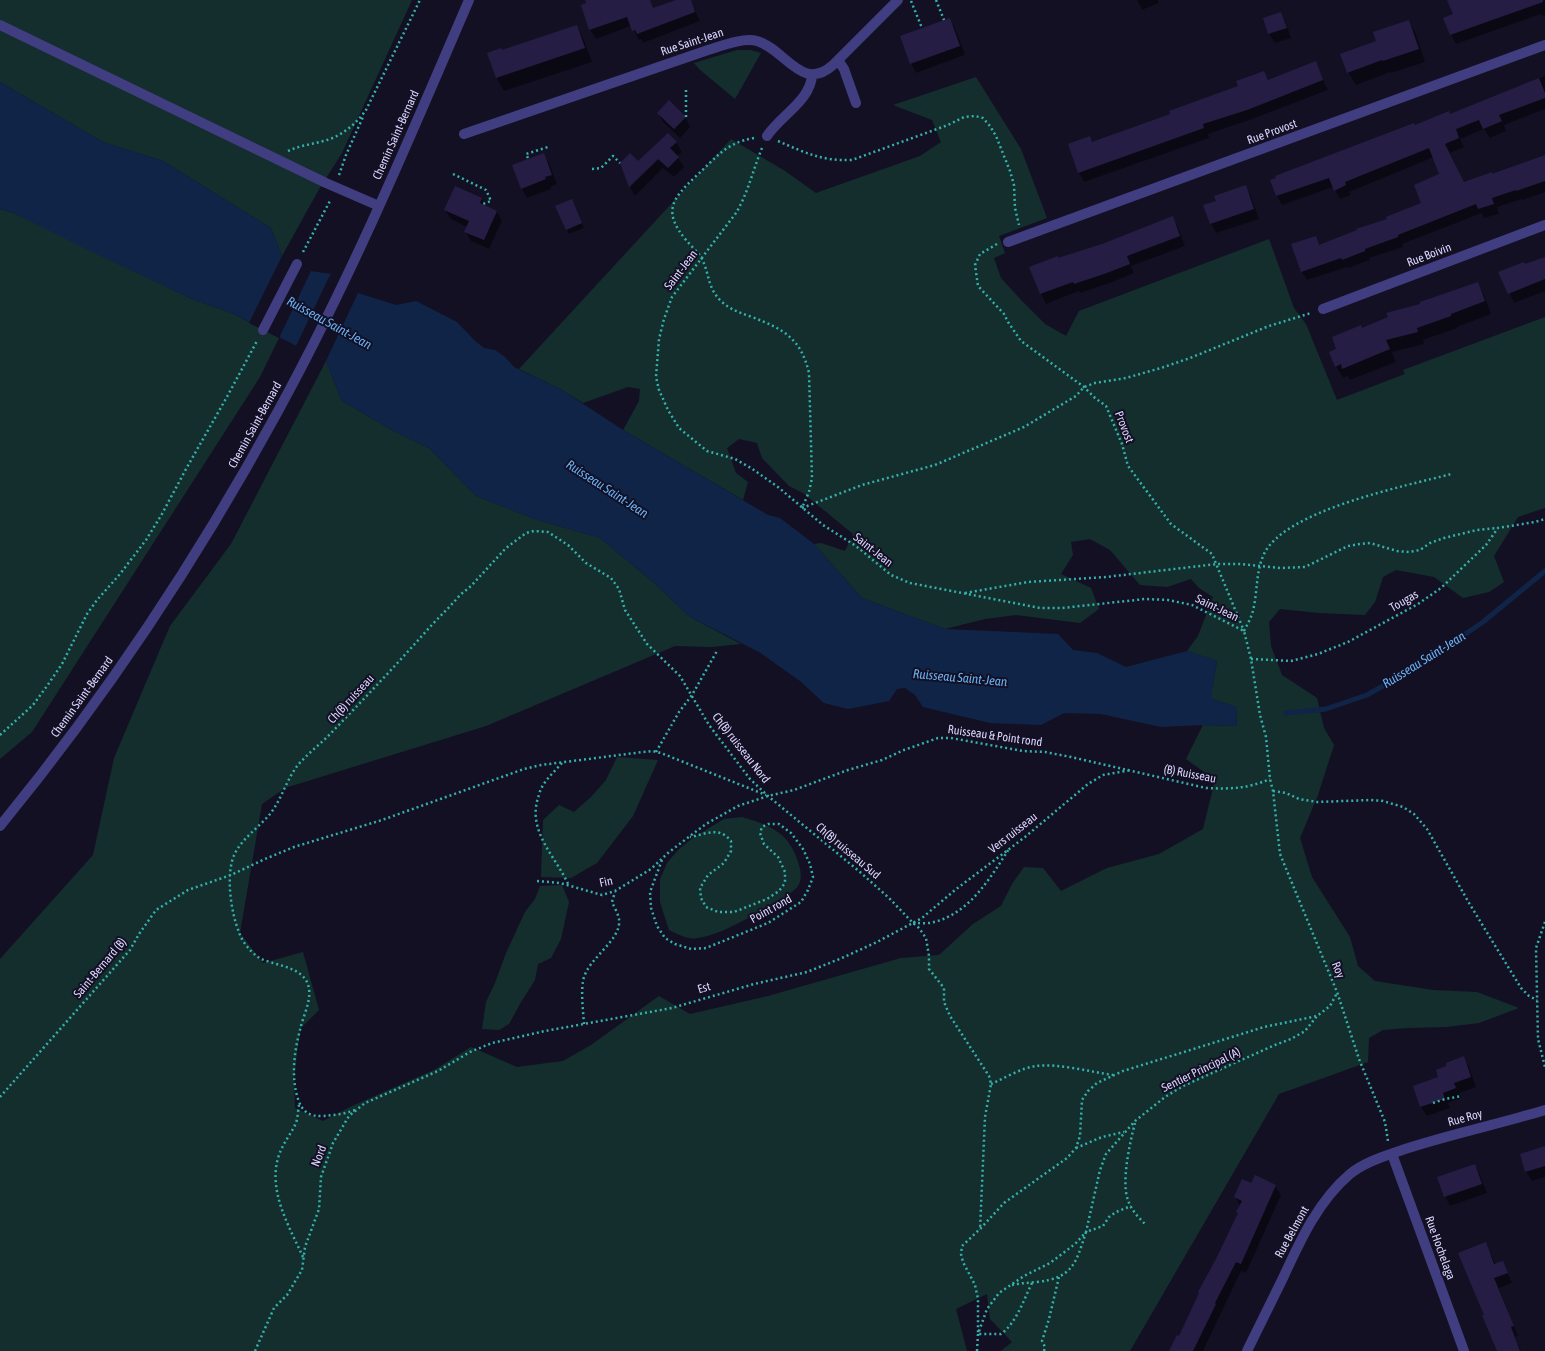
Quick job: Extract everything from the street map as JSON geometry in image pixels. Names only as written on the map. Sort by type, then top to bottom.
[{"type":"street","name":"Chemin Saint-Bernard","points":[[0,826],[125,661],[180,577],[236,486],[277,414],[342,286],[379,206],[469,0]]},
{"type":"street","points":[[767,136],[806,94],[812,82],[812,75],[826,71],[898,0]]},
{"type":"street","points":[[0,25],[337,188],[379,206]]},
{"type":"street","name":"Rue Saint-Jean","points":[[464,134],[708,50],[737,42],[752,40],[762,43],[803,72],[812,75]]},
{"type":"street","name":"Rue Provost","points":[[1008,242],[1545,45]]},
{"type":"street","points":[[838,60],[844,69],[856,103]]},
{"type":"street","name":"Rue Boivin","points":[[1323,309],[1545,225]]},
{"type":"street","points":[[263,330],[297,264]]},
{"type":"street","name":"Rue Roy","points":[[1392,1154],[1433,1140],[1545,1110]]},
{"type":"street","name":"Rue Belmont","points":[[1247,1351],[1296,1250],[1318,1211],[1329,1195],[1357,1169],[1368,1162],[1392,1154]]},
{"type":"street","name":"Rue Hochelaga","points":[[1392,1154],[1464,1351]]},
{"type":"path","points":[[297,264],[337,188],[340,172],[346,155],[366,110],[420,0]]},
{"type":"path","points":[[911,0],[922,28]]},
{"type":"path","points":[[936,0],[944,20]]},
{"type":"path","points":[[686,88],[686,117]]},
{"type":"path","points":[[277,159],[289,150],[338,136],[359,120],[366,110]]},
{"type":"path","points":[[802,508],[809,492],[812,478],[809,373],[806,360],[798,345],[789,335],[774,326],[733,310],[722,302],[711,288],[702,258],[677,228],[673,220],[672,210],[674,201],[680,191],[727,146],[739,141],[767,136],[807,154],[821,158],[852,160],[948,125],[964,117],[975,116],[983,118],[990,126],[996,136],[1010,171],[1014,185],[1015,208],[1022,237]]},
{"type":"path","name":"Saint-Jean","points":[[767,136],[752,171],[744,198],[736,213],[672,297],[664,319],[659,339],[656,377],[659,390],[679,428],[708,451],[735,460],[751,468],[823,525],[856,546],[891,575],[910,583],[1040,608],[1062,608],[1145,599],[1168,600],[1192,604],[1244,631],[1251,660],[1260,715],[1266,737],[1270,779],[1273,791]]},
{"type":"path","points":[[528,158],[526,154],[548,147]]},
{"type":"path","points":[[592,169],[601,168],[613,156],[620,163]]},
{"type":"path","points":[[453,174],[486,190],[491,201],[483,204]]},
{"type":"path","name":"Provost","points":[[1008,242],[996,244],[980,254],[975,265],[978,286],[1004,314],[1022,341],[1084,387],[1106,406],[1122,444],[1128,466],[1171,524],[1212,554],[1218,564],[1244,631]]},
{"type":"path","points":[[802,508],[862,485],[935,465],[1024,427],[1070,400],[1084,387],[1107,380],[1126,378],[1176,363],[1228,344],[1269,326],[1323,309]]},
{"type":"path","points":[[0,735],[33,705],[48,686],[62,664],[87,614],[120,574],[150,533],[162,514],[263,330]]},
{"type":"path","points":[[1244,631],[1252,614],[1260,567],[1265,553],[1275,540],[1290,528],[1319,513],[1367,497],[1451,474]]},
{"type":"path","points":[[963,594],[1028,582],[1106,577],[1218,564],[1241,564],[1280,568],[1305,567],[1348,546],[1370,544],[1397,551],[1420,550],[1430,543],[1444,538],[1477,530],[1498,528],[1545,519]]},
{"type":"path","name":"Tougas","points":[[1251,660],[1290,661],[1318,654],[1348,642],[1418,604],[1441,588],[1486,545],[1498,528]]},
{"type":"path","name":"Ch(B) ruisseau Nord","points":[[506,548],[526,533],[534,531],[548,532],[568,545],[586,563],[611,578],[619,589],[625,610],[647,644],[680,676],[709,725],[750,779],[768,796]]},
{"type":"path","name":"Ch(B) ruisseau","points":[[299,1104],[293,1076],[300,1030],[309,995],[308,984],[304,977],[295,971],[267,962],[257,956],[246,945],[239,933],[231,905],[232,863],[236,853],[270,813],[282,794],[290,776],[298,766],[328,737],[506,548]]},
{"type":"path","points":[[717,651],[692,695],[679,712],[656,752],[731,780],[768,796]]},
{"type":"path","name":"Ruisseau & Point rond","points":[[688,837],[706,824],[738,806],[768,796],[794,790],[848,770],[882,760],[904,750],[938,738],[951,738],[1023,751],[1045,752],[1131,770]]},
{"type":"path","name":"Saint-Bernard (B)","points":[[0,1097],[130,950],[138,934],[156,910],[188,890],[231,875],[294,847],[382,820],[524,769],[562,762],[643,752],[656,752]]},
{"type":"path","points":[[562,762],[541,787],[535,806],[538,831],[553,860],[564,873],[569,886]]},
{"type":"path","name":"(B) Ruisseau","points":[[1131,770],[1206,788],[1228,789],[1254,786],[1270,779]]},
{"type":"path","name":"Vers ruisseau","points":[[913,924],[1088,784],[1103,775],[1131,770]]},
{"type":"path","points":[[1273,791],[1299,799],[1317,802],[1383,801],[1403,807],[1414,814],[1428,829],[1469,903],[1521,988],[1529,996],[1537,1000]]},
{"type":"path","name":"Roy","points":[[1273,791],[1280,854],[1337,992],[1359,1059],[1385,1122],[1388,1145],[1392,1154]]},
{"type":"path","name":"Ch(B) ruisseau Sud","points":[[768,796],[860,872],[889,898],[913,924],[919,928],[926,938],[930,969],[944,988],[944,1002],[950,1016],[989,1076],[991,1084]]},
{"type":"path","name":"Point rond","points":[[662,859],[650,892],[651,908],[657,926],[665,938],[675,944],[691,949],[706,948],[768,923],[801,902],[813,878],[810,864],[803,849],[791,833],[779,824],[768,824],[762,827],[760,833],[764,844],[778,857],[785,872],[785,883],[779,892],[767,899],[734,912],[718,912],[706,907],[701,898],[700,888],[708,875],[724,863],[731,851],[731,841],[726,835],[715,831],[688,837]]},
{"type":"path","name":"Fin","points":[[537,881],[560,883],[602,895],[616,892],[651,869],[688,837]]},
{"type":"path","points":[[913,924],[933,923],[951,917],[966,906],[997,867],[1010,847]]},
{"type":"path","points":[[584,1024],[583,980],[589,965],[615,935],[619,926],[619,917],[612,902],[616,892]]},
{"type":"path","points":[[1545,922],[1536,948],[1538,1039],[1545,1067]]},
{"type":"path","name":"Est","points":[[492,1043],[545,1031],[672,1008],[747,985],[808,972],[877,942],[913,924]]},
{"type":"path","name":"Sentier Principal (A)","points":[[1059,1277],[1065,1274],[1075,1264],[1086,1232],[1100,1170],[1106,1154],[1135,1121],[1165,1097],[1183,1086],[1291,1039],[1305,1031],[1317,1016],[1330,1006],[1337,992]]},
{"type":"path","points":[[1076,1148],[1081,1128],[1082,1100],[1088,1091],[1097,1083],[1123,1071],[1264,1027],[1317,1016]]},
{"type":"path","name":"Nord","points":[[255,1351],[274,1308],[287,1295],[302,1270],[312,1225],[319,1209],[321,1177],[326,1159],[343,1124],[355,1110],[365,1103],[438,1071],[470,1052],[492,1043]]},
{"type":"path","points":[[980,1230],[985,1117],[991,1084],[1020,1071],[1036,1066],[1070,1068],[1113,1075]]},
{"type":"path","points":[[1433,1103],[1462,1096]]},
{"type":"path","points":[[299,1104],[304,1111],[311,1115],[320,1116],[349,1113],[355,1110]]},
{"type":"path","points":[[299,1104],[296,1123],[284,1142],[275,1168],[276,1183],[284,1217],[304,1258]]},
{"type":"path","points":[[1135,1121],[1129,1148],[1126,1185],[1127,1200],[1133,1211],[1146,1226]]},
{"type":"path","points":[[978,1351],[978,1299],[975,1285],[963,1262],[961,1254],[962,1246],[980,1230],[1004,1203],[1067,1158],[1076,1148],[1126,1131]]},
{"type":"path","points":[[978,1334],[987,1309],[999,1293],[1024,1276],[1050,1263],[1075,1244],[1086,1232],[1103,1226],[1109,1217],[1116,1212],[1131,1206]]},
{"type":"path","points":[[1010,1286],[1054,1280],[1059,1277]]},
{"type":"path","points":[[1044,1351],[1045,1347],[1042,1341],[1059,1277]]},
{"type":"path","points":[[978,1334],[1001,1334],[1009,1328],[1032,1283]]},
{"type":"green space","points":[[0,0],[412,0],[342,153],[318,191],[282,256],[271,228],[163,161],[103,142],[0,82]]},
{"type":"green space","points":[[737,50],[751,50],[761,53],[735,99],[699,69],[694,63]]},
{"type":"green space","points":[[976,77],[1021,149],[1047,218],[999,236],[1005,253],[994,258],[1001,278],[1022,301],[1045,324],[1066,336],[1079,311],[1269,239],[1294,308],[1306,324],[1337,400],[1405,374],[1403,370],[1545,317],[1545,508],[1518,517],[1494,556],[1504,582],[1489,592],[1463,598],[1434,577],[1396,570],[1383,577],[1375,602],[1365,615],[1319,613],[1280,609],[1269,622],[1271,646],[1282,675],[1317,698],[1324,728],[1334,745],[1318,795],[1300,838],[1312,877],[1350,937],[1358,966],[1375,981],[1433,990],[1477,992],[1519,1008],[1479,1023],[1446,1027],[1383,1030],[1369,1038],[1368,1062],[1279,1094],[1130,1351],[1001,1351],[1012,1342],[990,1319],[987,1294],[956,1309],[967,1351],[0,1351],[0,959],[93,855],[114,758],[170,626],[231,544],[326,361],[342,401],[392,430],[429,448],[476,496],[535,519],[600,538],[653,582],[690,617],[741,644],[711,647],[675,646],[486,726],[285,788],[262,804],[240,933],[263,963],[303,952],[319,1010],[301,1028],[294,1080],[295,1108],[323,1121],[352,1106],[434,1070],[471,1047],[517,1067],[563,1061],[591,1045],[659,996],[690,1014],[768,996],[901,958],[939,955],[973,924],[1001,906],[1012,884],[1024,867],[1043,868],[1061,891],[1107,868],[1159,854],[1203,829],[1215,780],[1186,759],[1203,725],[1237,726],[1236,707],[1212,699],[1212,689],[1217,661],[1187,651],[1198,636],[1213,597],[1199,588],[1191,579],[1167,587],[1140,585],[1110,550],[1090,539],[1071,542],[1073,555],[1061,574],[1091,588],[1099,609],[1080,623],[1016,615],[985,619],[945,629],[862,598],[814,544],[821,543],[845,551],[853,534],[803,493],[789,486],[762,458],[757,443],[739,439],[727,448],[736,473],[748,482],[743,500],[623,430],[639,401],[640,389],[628,387],[583,403],[562,390],[519,369],[731,139],[785,171],[816,193],[920,156],[941,142],[932,120],[893,105]]},
{"type":"green space","points":[[0,209],[14,213],[192,299],[234,314],[279,338],[260,377],[32,732],[0,759]]},
{"type":"green space","points":[[617,757],[658,760],[633,816],[597,863],[571,878],[541,877],[543,820],[559,805],[574,812],[591,797],[606,780]]},
{"type":"green space","points":[[742,817],[762,824],[778,832],[791,845],[800,870],[801,876],[798,886],[785,897],[763,910],[715,934],[692,938],[684,937],[669,930],[660,902],[660,879],[667,863],[678,850],[694,837],[724,819]]},
{"type":"green space","points":[[562,885],[569,902],[561,939],[551,958],[538,964],[535,980],[509,1024],[499,1030],[482,1029],[486,1002],[525,912],[535,899],[540,886]]},
{"type":"water","points":[[0,82],[103,142],[163,161],[271,228],[282,256],[311,271],[331,274],[328,279],[358,293],[396,305],[416,301],[457,322],[475,341],[484,348],[495,350],[505,357],[514,367],[562,390],[623,430],[768,515],[780,518],[814,544],[862,598],[945,629],[1058,634],[1073,650],[1097,653],[1126,667],[1187,651],[1217,661],[1212,689],[1212,699],[1236,707],[1237,726],[1203,725],[1161,727],[1101,714],[1064,713],[1041,725],[990,723],[923,707],[915,695],[905,688],[897,689],[889,701],[848,709],[824,703],[800,681],[759,652],[690,617],[653,582],[600,538],[535,519],[476,496],[429,448],[392,430],[342,401],[326,361],[234,314],[192,299],[14,213],[0,209]]},
{"type":"pier","points":[[282,256],[311,271],[279,338],[249,323]]},
{"type":"pier","points":[[328,279],[358,293],[326,361],[296,346]]},
{"type":"building","points":[[585,0],[650,0],[653,8],[676,0],[691,0],[695,12],[637,34],[635,30],[632,31],[627,17],[589,30],[581,5],[586,3]]},
{"type":"building","points":[[1447,0],[1543,0],[1543,2],[1450,35],[1443,18],[1453,14]]},
{"type":"building","points":[[1281,12],[1287,28],[1268,34],[1263,18]]},
{"type":"building","points":[[950,18],[960,46],[910,64],[900,36]]},
{"type":"building","points":[[1409,20],[1419,49],[1383,61],[1382,60],[1347,73],[1340,54],[1376,41],[1373,32]]},
{"type":"building","points":[[577,25],[585,48],[496,78],[487,53],[501,48],[502,50]]},
{"type":"building","points":[[1316,61],[1323,80],[1247,110],[1203,124],[1204,128],[1078,173],[1068,144],[1090,136],[1092,142],[1170,114],[1169,111],[1238,86],[1236,81],[1264,71],[1268,80]]},
{"type":"building","points":[[1539,78],[1545,93],[1545,98],[1499,115],[1502,121],[1483,129],[1479,120],[1456,129],[1459,138],[1445,144],[1464,182],[1492,172],[1492,174],[1545,155],[1545,181],[1492,198],[1494,204],[1478,209],[1476,204],[1398,235],[1398,237],[1365,249],[1365,251],[1342,260],[1341,258],[1301,272],[1291,244],[1316,236],[1319,245],[1357,230],[1356,229],[1387,219],[1386,217],[1421,203],[1414,185],[1439,174],[1429,148],[1345,182],[1346,185],[1334,191],[1329,178],[1276,196],[1270,180],[1276,178],[1275,176],[1414,123],[1415,125],[1449,111],[1450,114]]},
{"type":"building","points":[[669,100],[686,117],[674,129],[657,113]]},
{"type":"building","points":[[668,133],[677,142],[670,148],[679,157],[668,168],[658,159],[629,187],[620,163],[630,153],[638,161]]},
{"type":"building","points":[[544,153],[552,175],[521,189],[512,165]]},
{"type":"building","points":[[1246,185],[1254,209],[1210,224],[1203,205],[1216,201],[1214,196]]},
{"type":"building","points":[[455,186],[482,198],[480,203],[497,211],[484,240],[464,232],[469,221],[444,210]]},
{"type":"building","points":[[572,199],[582,223],[566,230],[555,206]]},
{"type":"building","points":[[1173,216],[1180,236],[1127,256],[1130,264],[1074,284],[1073,282],[1040,294],[1029,267],[1058,256],[1058,258],[1102,244]]},
{"type":"building","points":[[1545,257],[1545,279],[1508,294],[1498,272],[1524,262],[1525,264]]},
{"type":"building","points":[[1478,282],[1485,301],[1451,314],[1451,316],[1417,328],[1418,332],[1386,340],[1390,349],[1342,369],[1341,364],[1335,367],[1329,352],[1336,349],[1332,337],[1361,325],[1362,328],[1388,317],[1386,313],[1420,304],[1420,302]]},
{"type":"building","points":[[1464,1056],[1471,1077],[1454,1083],[1456,1088],[1443,1093],[1445,1099],[1420,1107],[1413,1086],[1438,1077],[1436,1070],[1446,1066],[1446,1063]]},
{"type":"building","points":[[1545,1146],[1545,1166],[1525,1172],[1520,1154]]},
{"type":"building","points":[[1475,1164],[1482,1184],[1444,1197],[1437,1177]]},
{"type":"building","points":[[1255,1175],[1276,1185],[1241,1264],[1236,1262],[1193,1351],[1169,1351],[1177,1335],[1179,1336],[1199,1293],[1198,1292],[1238,1213],[1236,1212],[1242,1201],[1234,1197],[1242,1179],[1251,1183]]},
{"type":"building","points":[[1486,1242],[1494,1264],[1503,1261],[1508,1273],[1494,1278],[1514,1326],[1511,1327],[1520,1351],[1497,1351],[1482,1315],[1484,1315],[1458,1253]]},
{"type":"waterway","name":"Ruisseau Saint-Jean","points":[[1286,713],[1326,709],[1367,695],[1420,665],[1483,622],[1545,571]]}]
